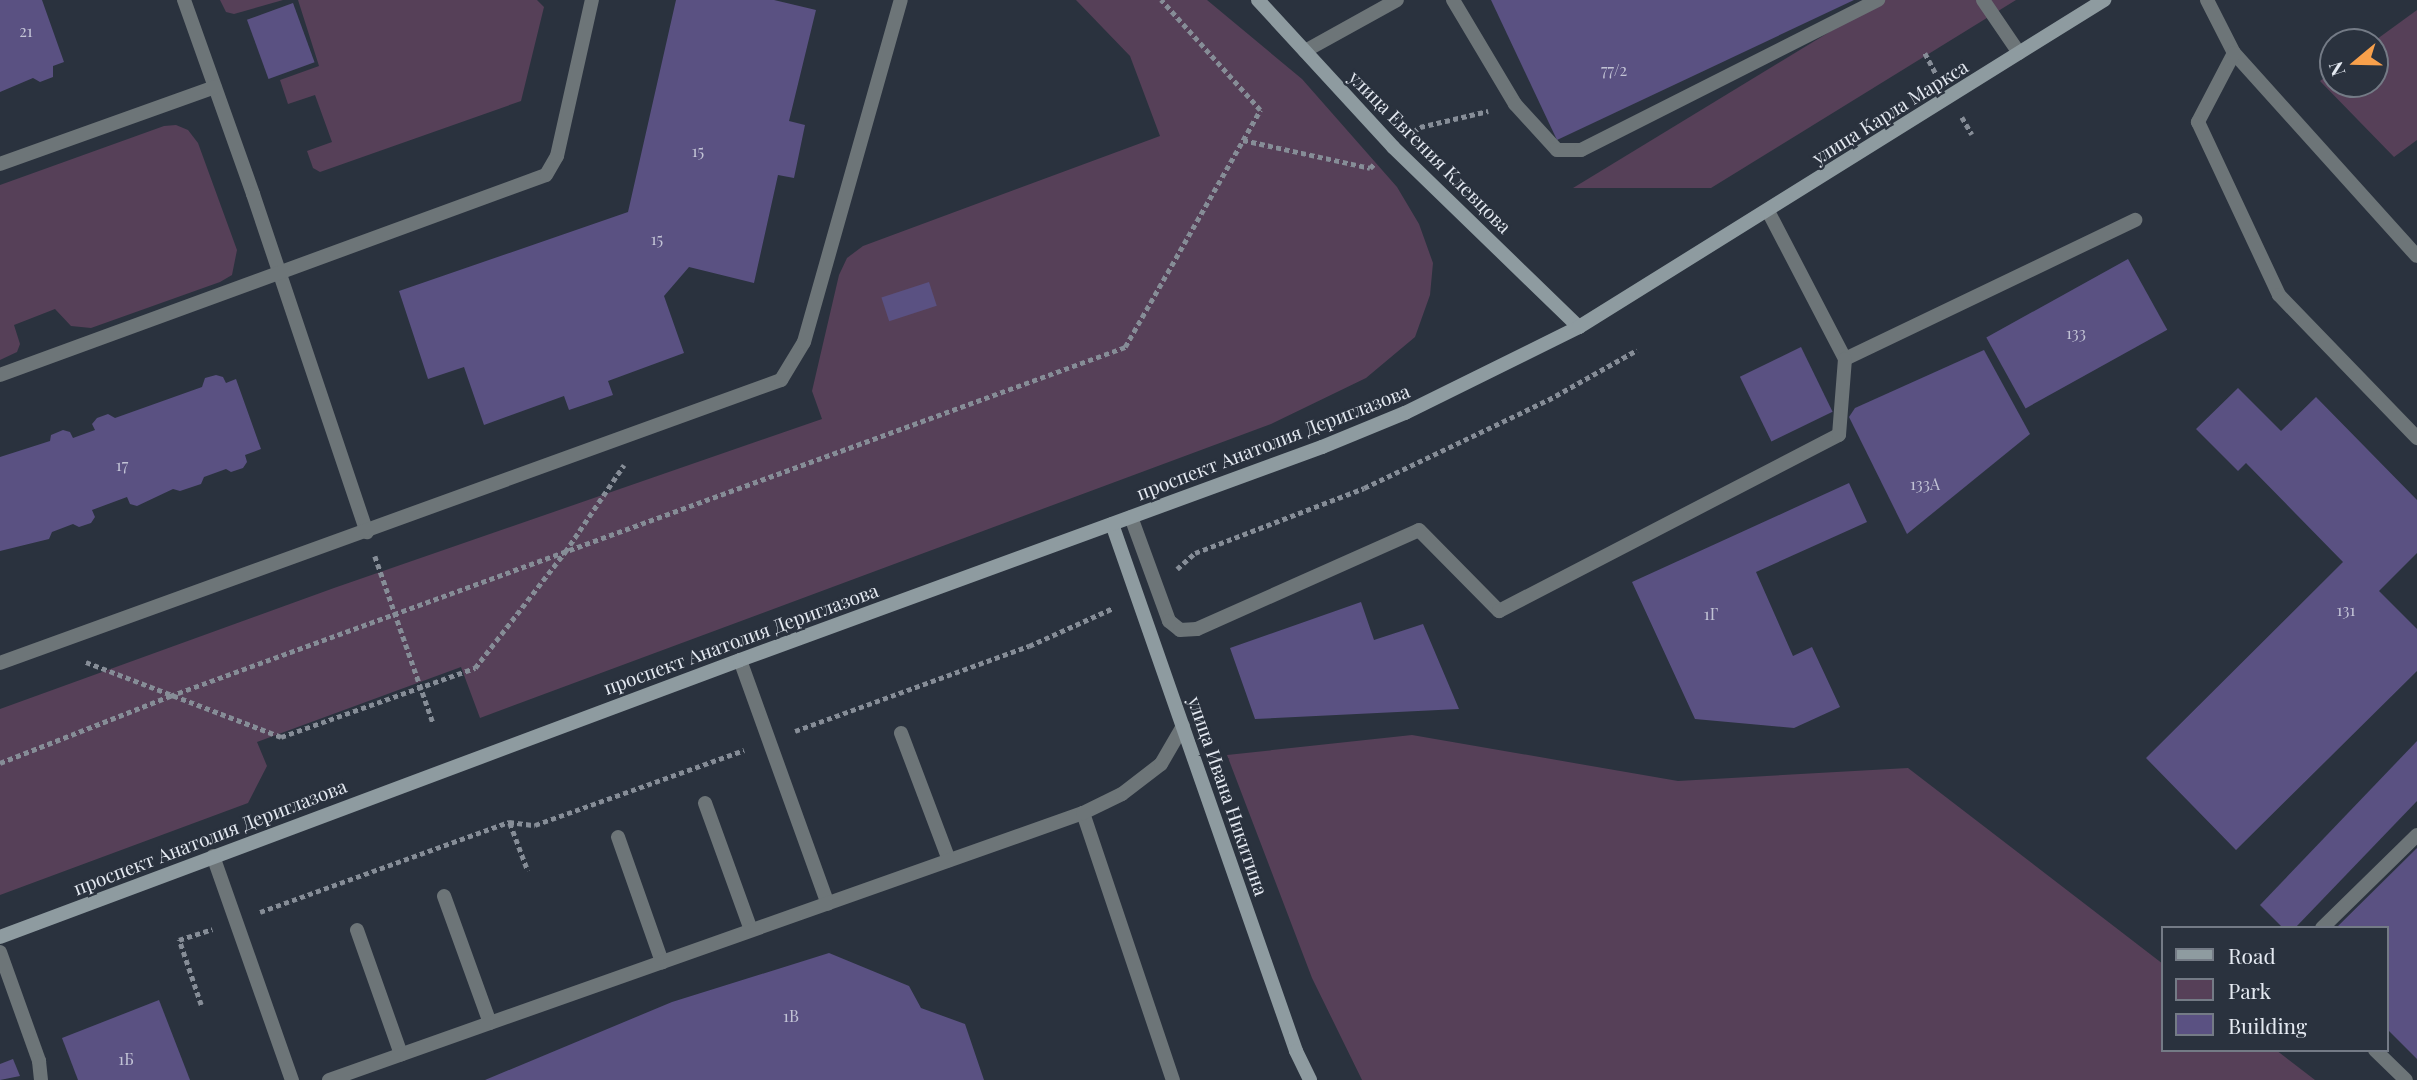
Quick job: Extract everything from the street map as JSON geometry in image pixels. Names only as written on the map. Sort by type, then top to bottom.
[{"type":"main road","name":"улица Евгения Клевцова","points":[[1258,0],[1393,148],[1579,327]]},
{"type":"main road","name":"улица Карла Маркса","points":[[1579,327],[2104,0]]},
{"type":"main road","name":"проспект Анатолия Дериглазова","points":[[0,937],[740,660],[1322,447],[1405,413],[1579,327]]},
{"type":"main road","name":"улица Ивана Никитина","points":[[1112,524],[1296,1051],[1310,1080]]},
{"type":"lane","points":[[184,0],[367,532]]},
{"type":"lane","points":[[0,375],[280,275],[537,179],[552,170],[592,0]]},
{"type":"lane","points":[[0,663],[781,380],[804,342],[901,0]]},
{"type":"lane","points":[[1305,51],[1397,0]]},
{"type":"lane","points":[[1453,0],[1516,104],[1558,150],[1581,150],[1878,0]]},
{"type":"lane","points":[[1983,0],[2019,53]]},
{"type":"lane","points":[[2207,0],[2234,53],[2417,256]]},
{"type":"lane","points":[[2234,53],[2198,121],[2279,295],[2417,438]]},
{"type":"lane","points":[[0,164],[215,86]]},
{"type":"lane","points":[[1131,517],[1169,621],[1180,630],[1197,629],[1419,530],[1499,611],[1839,435],[1845,359],[1768,211]]},
{"type":"lane","points":[[1845,359],[2134,220]]},
{"type":"lane","points":[[740,660],[828,904]]},
{"type":"lane","points":[[329,1080],[1083,813],[1122,794],[1161,764],[1183,726]]},
{"type":"lane","points":[[901,733],[949,860]]},
{"type":"lane","points":[[705,803],[751,930]]},
{"type":"lane","points":[[1083,813],[1173,1080]]},
{"type":"lane","points":[[2324,926],[2417,835]]},
{"type":"lane","points":[[618,837],[662,962]]},
{"type":"lane","points":[[213,856],[292,1080]]},
{"type":"lane","points":[[444,896],[490,1023]]},
{"type":"lane","points":[[357,930],[401,1054]]},
{"type":"lane","points":[[0,952],[39,1061],[41,1080]]},
{"type":"lane","points":[[2377,1052],[2406,1080]]},
{"type":"path","points":[[0,763],[170,696],[1125,347],[1260,110],[1161,0]]},
{"type":"path","points":[[1156,585],[1195,553],[1364,488],[1548,400],[1637,350]]},
{"type":"path","points":[[47,646],[281,737],[475,668],[565,552],[651,427]]},
{"type":"path","points":[[367,532],[433,723]]},
{"type":"path","points":[[201,1005],[179,940],[509,822],[535,825],[1029,646],[1138,597]]},
{"type":"path","points":[[509,822],[528,871]]},
{"type":"green space","points":[[220,0],[283,0],[234,14],[226,12]]},
{"type":"green space","points":[[298,0],[537,0],[544,7],[521,101],[320,172],[313,168],[307,151],[332,142],[315,95],[288,104],[280,80],[319,66]]},
{"type":"green space","points":[[1076,0],[1207,0],[1302,79],[1397,187],[1419,224],[1433,263],[1430,295],[1415,337],[1366,378],[1271,424],[480,718],[461,667],[257,742],[267,766],[248,803],[0,895],[0,709],[334,588],[822,419],[812,391],[839,275],[847,258],[863,246],[1160,136],[1130,56]]},
{"type":"green space","points":[[1882,0],[2016,0],[1711,188],[1573,188]]},
{"type":"green space","points":[[2417,10],[2417,140],[2394,157],[2337,98],[2389,98],[2389,30]]},
{"type":"green space","points":[[176,125],[188,130],[198,143],[237,250],[232,275],[220,282],[91,328],[71,326],[55,309],[14,325],[20,344],[17,352],[0,360],[0,185],[164,126]]},
{"type":"green space","points":[[1412,735],[1678,781],[1908,768],[2162,963],[2162,1052],[2279,1052],[2315,1080],[1362,1080],[1312,978],[1227,755]]},
{"type":"building","points":[[0,0],[42,0],[64,62],[53,66],[53,77],[40,82],[33,78],[0,92]]},
{"type":"building","points":[[676,0],[774,0],[816,10],[789,121],[805,125],[794,178],[778,175],[754,283],[689,267],[664,296],[684,353],[608,381],[613,395],[569,410],[564,396],[484,425],[464,367],[428,379],[399,291],[628,212]]},
{"type":"building","points":[[1491,0],[1854,0],[1557,140]]},
{"type":"building","points":[[293,3],[315,62],[269,79],[247,20]]},
{"type":"building","points":[[2128,259],[2167,330],[2026,408],[1986,338]]},
{"type":"building","points":[[929,282],[937,306],[889,321],[881,297]]},
{"type":"building","points":[[1801,347],[1833,412],[1771,442],[1740,377]]},
{"type":"building","points":[[1984,350],[2030,434],[1907,534],[1849,417],[1855,408]]},
{"type":"building","points":[[216,375],[223,377],[226,383],[236,379],[261,449],[245,455],[247,462],[243,468],[231,472],[226,469],[204,477],[201,484],[180,491],[173,489],[137,506],[130,504],[127,497],[92,510],[95,517],[91,523],[79,527],[73,524],[52,532],[49,539],[0,551],[0,457],[50,441],[51,435],[63,430],[70,432],[73,438],[95,430],[92,424],[97,418],[108,414],[115,418],[202,387],[205,378]]},
{"type":"building","points":[[2238,388],[2281,431],[2316,397],[2417,500],[2417,553],[2379,591],[2417,629],[2417,671],[2236,850],[2146,758],[2343,562],[2246,463],[2238,471],[2196,429]]},
{"type":"building","points":[[1849,483],[1867,522],[1756,572],[1793,656],[1812,647],[1840,707],[1794,728],[1695,719],[1632,582]]},
{"type":"building","points":[[1361,602],[1374,640],[1423,624],[1459,709],[1255,719],[1230,648]]},
{"type":"building","points":[[2417,741],[2417,801],[2297,926],[2281,926],[2260,905]]},
{"type":"building","points":[[2417,848],[2417,1059],[2389,1031],[2389,926],[2338,926]]},
{"type":"building","points":[[829,953],[909,986],[921,1008],[965,1024],[984,1080],[485,1080],[672,1002]]},
{"type":"building","points":[[159,1000],[190,1080],[78,1080],[62,1038]]},
{"type":"building","points":[[13,1059],[20,1076],[0,1080],[0,1064]]}]
